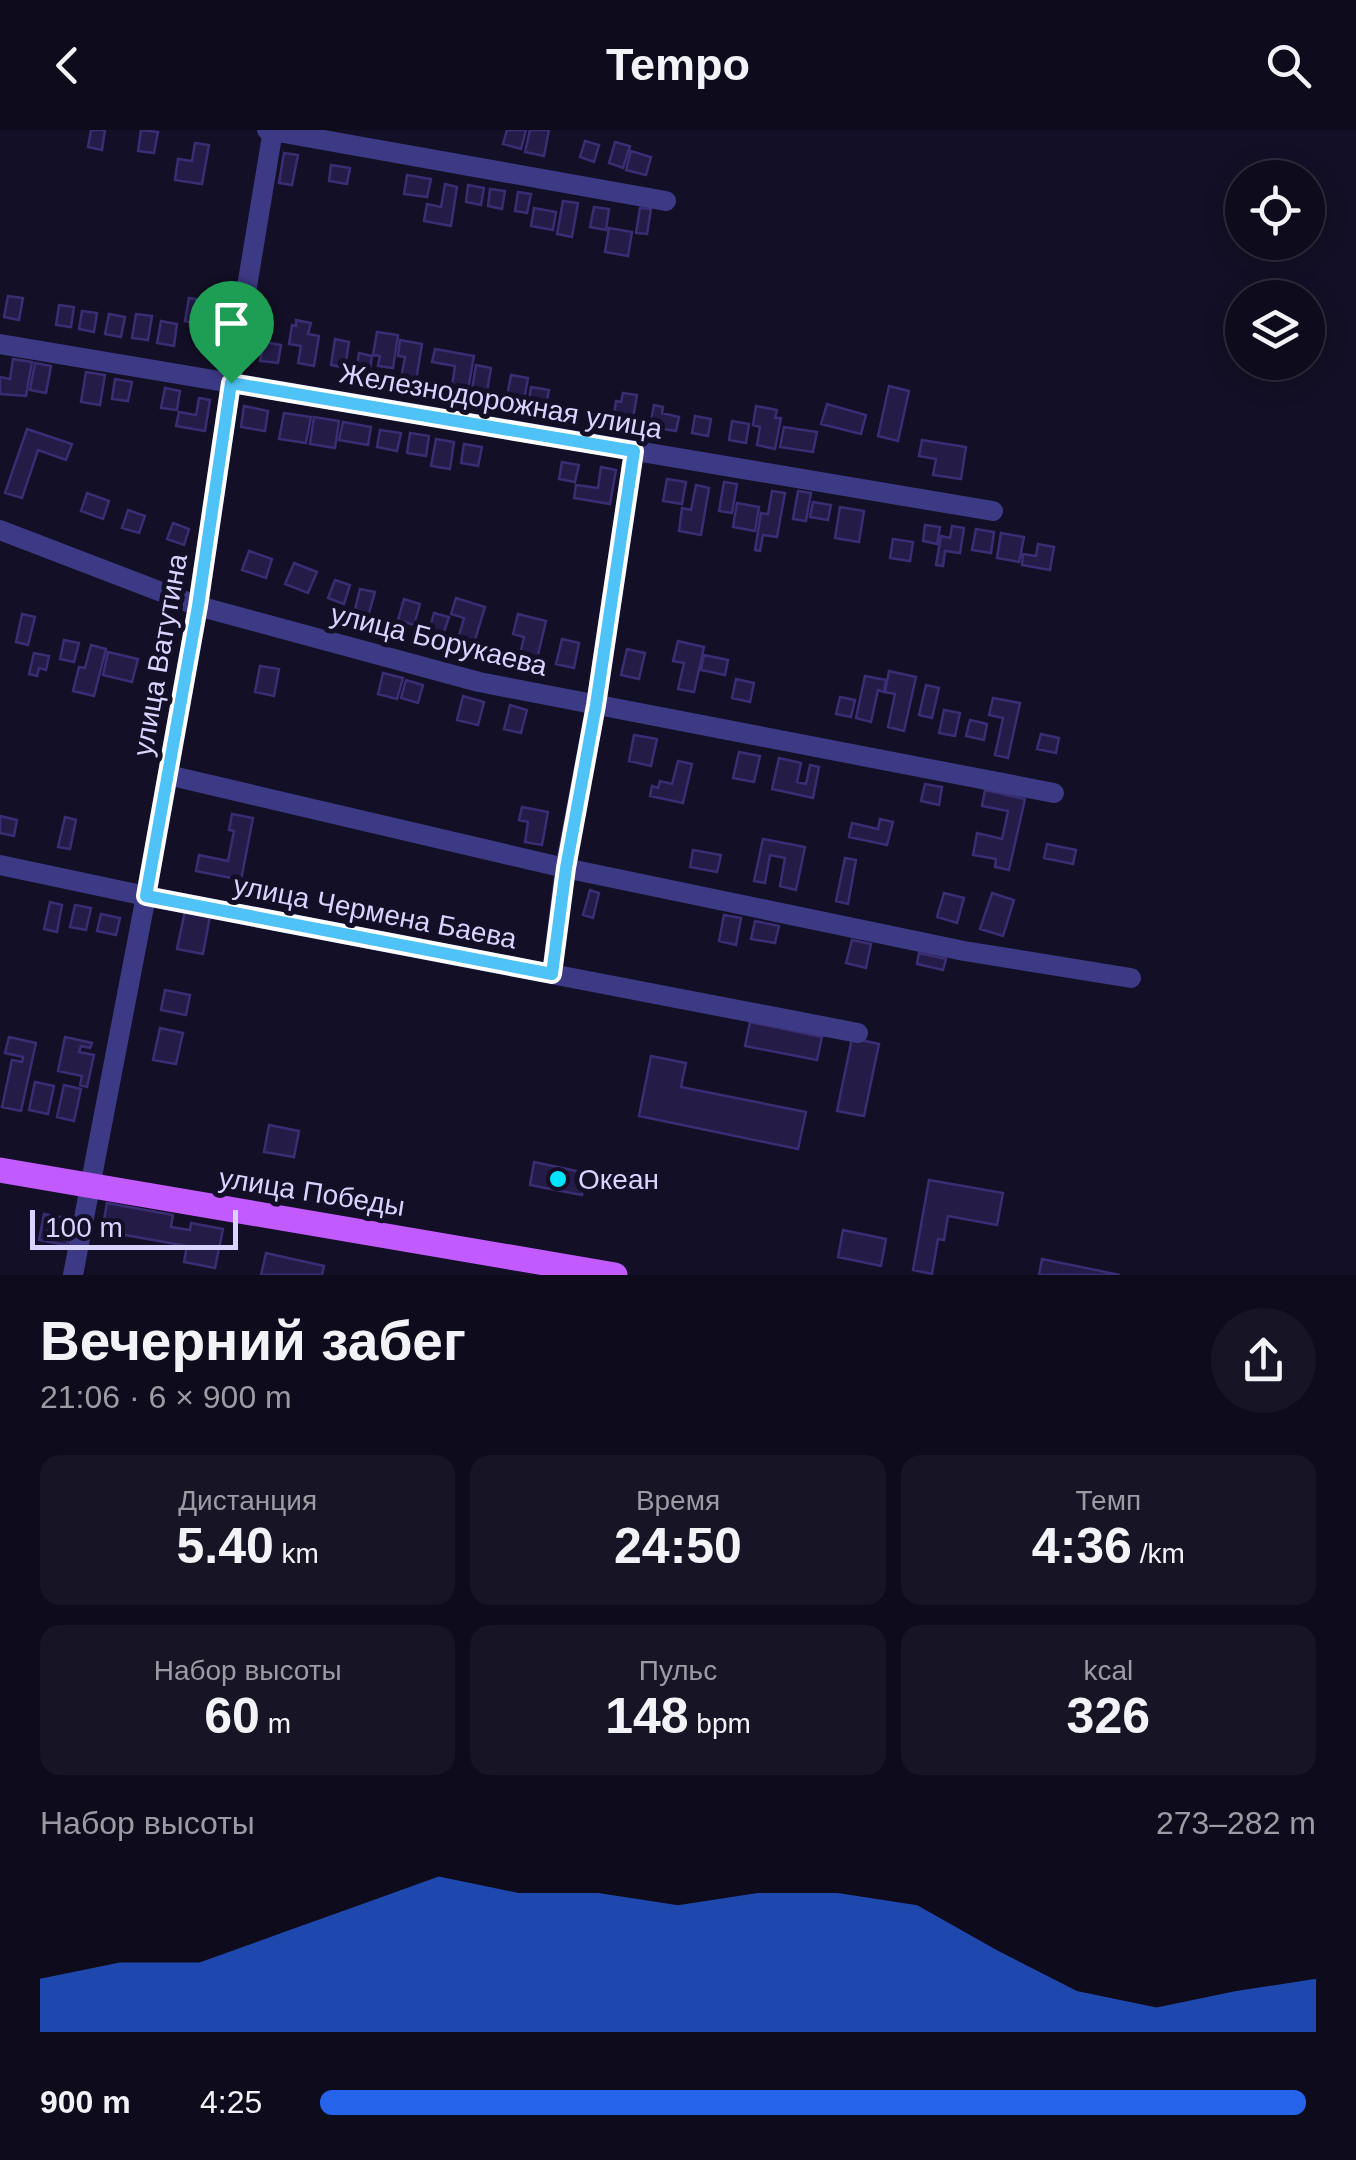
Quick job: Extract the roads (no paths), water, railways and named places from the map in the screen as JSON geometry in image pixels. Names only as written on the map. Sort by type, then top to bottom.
[{"type":"main road","name":"улица Победы","points":[[0,1170],[615,1275]]},
{"type":"street","points":[[271,130],[666,202]]},
{"type":"street","name":"улица Ватутина","points":[[73,1275],[198,606],[271,130]]},
{"type":"street","name":"Железнодорожная улица","points":[[0,344],[993,511]]},
{"type":"street","points":[[552,974],[634,451]]},
{"type":"street","name":"улица Борукаева","points":[[0,530],[198,606],[480,682],[1054,793]]},
{"type":"street","points":[[168,775],[566,868],[964,951],[1131,978]]},
{"type":"street","name":"улица Чермена Баева","points":[[0,865],[858,1033]]},
{"type":"place","name":"Океан","points":[[558,1179]]}]
